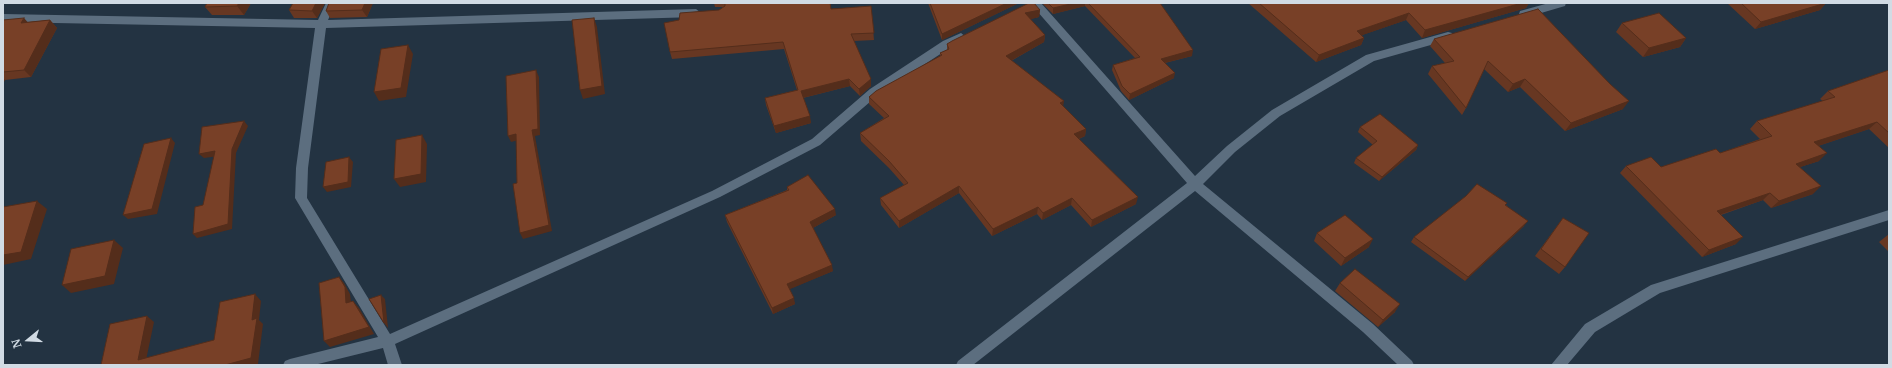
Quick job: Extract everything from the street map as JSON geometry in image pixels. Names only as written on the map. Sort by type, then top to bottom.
[{"type":"street","points":[[331,3],[321,24],[302,168],[301,198],[387,341],[395,365]]},
{"type":"street","points":[[1515,16],[1561,3]]},
{"type":"street","points":[[1030,4],[1195,184],[1368,328],[1407,365]]},
{"type":"street","points":[[3,18],[321,24],[706,13]]},
{"type":"street","points":[[290,365],[387,341],[716,194],[816,142],[874,92],[947,44],[975,30]]},
{"type":"street","points":[[963,365],[1195,184],[1231,149],[1276,112],[1370,58],[1462,32]]},
{"type":"street","points":[[1558,365],[1590,328],[1656,288],[1889,215]]},
{"type":"building","points":[[207,3],[239,3],[237,6],[205,7]]},
{"type":"building","points":[[293,3],[316,3],[312,11],[289,10]]},
{"type":"building","points":[[329,3],[365,3],[362,10],[326,11]]},
{"type":"building","points":[[724,3],[830,3],[831,9],[871,6],[874,33],[851,34],[871,79],[859,89],[849,79],[801,91],[810,116],[774,126],[765,98],[798,90],[783,42],[670,52],[664,23],[679,20],[680,13],[719,10],[725,6]]},
{"type":"building","points":[[930,3],[1007,3],[942,34]]},
{"type":"building","points":[[1029,3],[1034,3],[1040,10],[1025,13],[1045,35],[1006,56],[1064,101],[1060,103],[1086,129],[1074,134],[1138,197],[1092,220],[1072,198],[1043,213],[1038,207],[993,229],[959,186],[899,221],[880,198],[908,183],[889,161],[860,133],[889,116],[869,97],[876,91],[942,55],[940,53],[949,49],[947,44],[952,41]]},
{"type":"building","points":[[1048,3],[1075,3],[1053,8]]},
{"type":"building","points":[[1088,3],[1160,3],[1193,50],[1161,59],[1175,73],[1130,94],[1122,86],[1113,65],[1140,57]]},
{"type":"building","points":[[1259,3],[1522,3],[1425,30],[1409,13],[1357,31],[1364,38],[1319,55]]},
{"type":"building","points":[[1741,3],[1826,3],[1761,22]]},
{"type":"building","points":[[1538,9],[1610,84],[1629,101],[1571,123],[1525,79],[1513,84],[1488,61],[1466,108],[1432,66],[1454,61],[1434,39]]},
{"type":"building","points":[[1659,13],[1686,38],[1649,48],[1622,23]]},
{"type":"building","points":[[24,18],[21,23],[50,20],[24,70],[3,72],[3,20]]},
{"type":"building","points":[[594,18],[602,86],[580,90],[572,20]]},
{"type":"building","points":[[408,45],[401,88],[374,92],[381,49]]},
{"type":"building","points":[[536,70],[538,129],[532,130],[549,225],[520,233],[513,184],[517,183],[516,134],[508,136],[506,76]]},
{"type":"building","points":[[1889,70],[1889,133],[1877,122],[1814,142],[1827,153],[1796,164],[1821,186],[1779,201],[1770,193],[1717,211],[1743,237],[1709,250],[1626,166],[1651,157],[1661,167],[1716,149],[1720,153],[1772,136],[1757,121],[1835,97],[1828,91]]},
{"type":"building","points":[[1380,114],[1418,145],[1382,177],[1356,158],[1377,141],[1360,127]]},
{"type":"building","points":[[244,121],[232,149],[228,224],[193,234],[195,207],[203,205],[215,151],[199,154],[202,127]]},
{"type":"building","points":[[422,135],[421,174],[394,179],[396,140]]},
{"type":"building","points":[[171,138],[152,209],[123,215],[144,144]]},
{"type":"building","points":[[349,157],[348,182],[323,187],[326,162]]},
{"type":"building","points":[[808,175],[835,209],[810,222],[832,265],[787,284],[794,298],[772,308],[725,215],[789,190],[787,187]]},
{"type":"building","points":[[1477,184],[1507,203],[1505,205],[1528,221],[1468,277],[1414,237],[1466,196]]},
{"type":"building","points":[[37,201],[21,252],[3,255],[3,207]]},
{"type":"building","points":[[1345,215],[1373,239],[1345,258],[1317,233]]},
{"type":"building","points":[[1563,218],[1589,233],[1565,267],[1541,249]]},
{"type":"building","points":[[114,240],[105,276],[62,285],[71,249]]},
{"type":"building","points":[[1355,269],[1400,304],[1383,320],[1340,283]]},
{"type":"building","points":[[339,277],[345,287],[346,303],[353,301],[369,327],[324,341],[319,283]]},
{"type":"building","points":[[255,294],[252,320],[257,318],[251,358],[225,365],[101,365],[110,324],[147,316],[138,360],[214,340],[220,302]]},
{"type":"building","points":[[381,295],[384,323],[369,299]]}]
